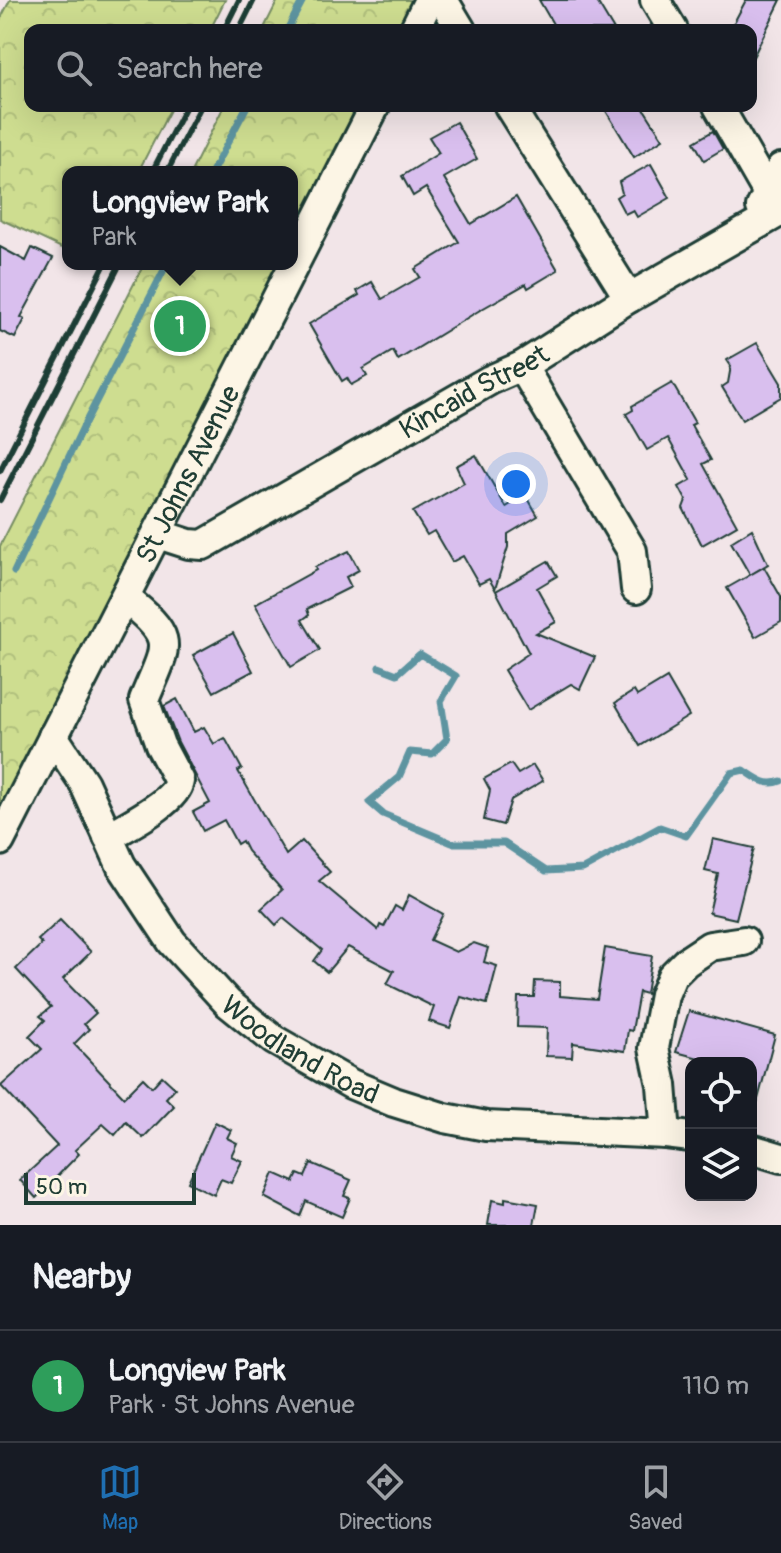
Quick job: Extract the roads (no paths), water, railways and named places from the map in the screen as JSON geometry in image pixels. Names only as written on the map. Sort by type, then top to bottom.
[{"type":"street","points":[[417,24],[429,0]]},
{"type":"street","points":[[443,0],[457,24]]},
{"type":"street","points":[[655,0],[669,24]]},
{"type":"street","name":"St Johns Avenue","points":[[298,258],[372,112]]},
{"type":"street","points":[[513,112],[629,298]]},
{"type":"street","points":[[722,112],[774,202]]},
{"type":"street","points":[[774,202],[781,168]]},
{"type":"street","name":"Kincaid Street","points":[[158,534],[203,545],[490,380],[522,366],[629,298],[750,229],[774,202]]},
{"type":"street","name":"St Johns Avenue","points":[[0,841],[292,270]]},
{"type":"street","points":[[522,366],[632,551],[636,589]]},
{"type":"street","points":[[108,837],[171,797],[179,787],[144,700],[162,662],[162,640],[151,619],[125,598]]},
{"type":"street","name":"Woodland Road","points":[[53,736],[84,783],[121,865],[172,942],[228,1003],[274,1040],[351,1084],[445,1118],[486,1126],[678,1136]]},
{"type":"street","points":[[678,1136],[654,1048],[664,995],[672,976],[686,962],[710,946],[744,941]]},
{"type":"street","points":[[757,1151],[781,1158]]},
{"type":"waterway","points":[[290,24],[303,0]]},
{"type":"waterway","points":[[215,166],[244,112]]},
{"type":"waterway","points":[[14,572],[83,427],[164,270]]},
{"type":"waterway","points":[[379,667],[397,674],[420,654],[456,676],[441,701],[447,739],[432,754],[410,752],[399,777],[369,802],[383,814],[452,843],[504,843],[546,871],[583,869],[660,827],[686,836],[731,773],[744,770],[766,782],[781,781]]},
{"type":"railway","points":[[227,24],[239,0]]},
{"type":"railway","points":[[242,24],[254,0]]},
{"type":"railway","points":[[155,166],[183,112]]},
{"type":"railway","points":[[170,166],[198,112]]},
{"type":"railway","points":[[0,471],[102,270]]},
{"type":"railway","points":[[0,500],[117,270]]},
{"type":"place","name":"Longview Park","points":[[180,326]]}]
